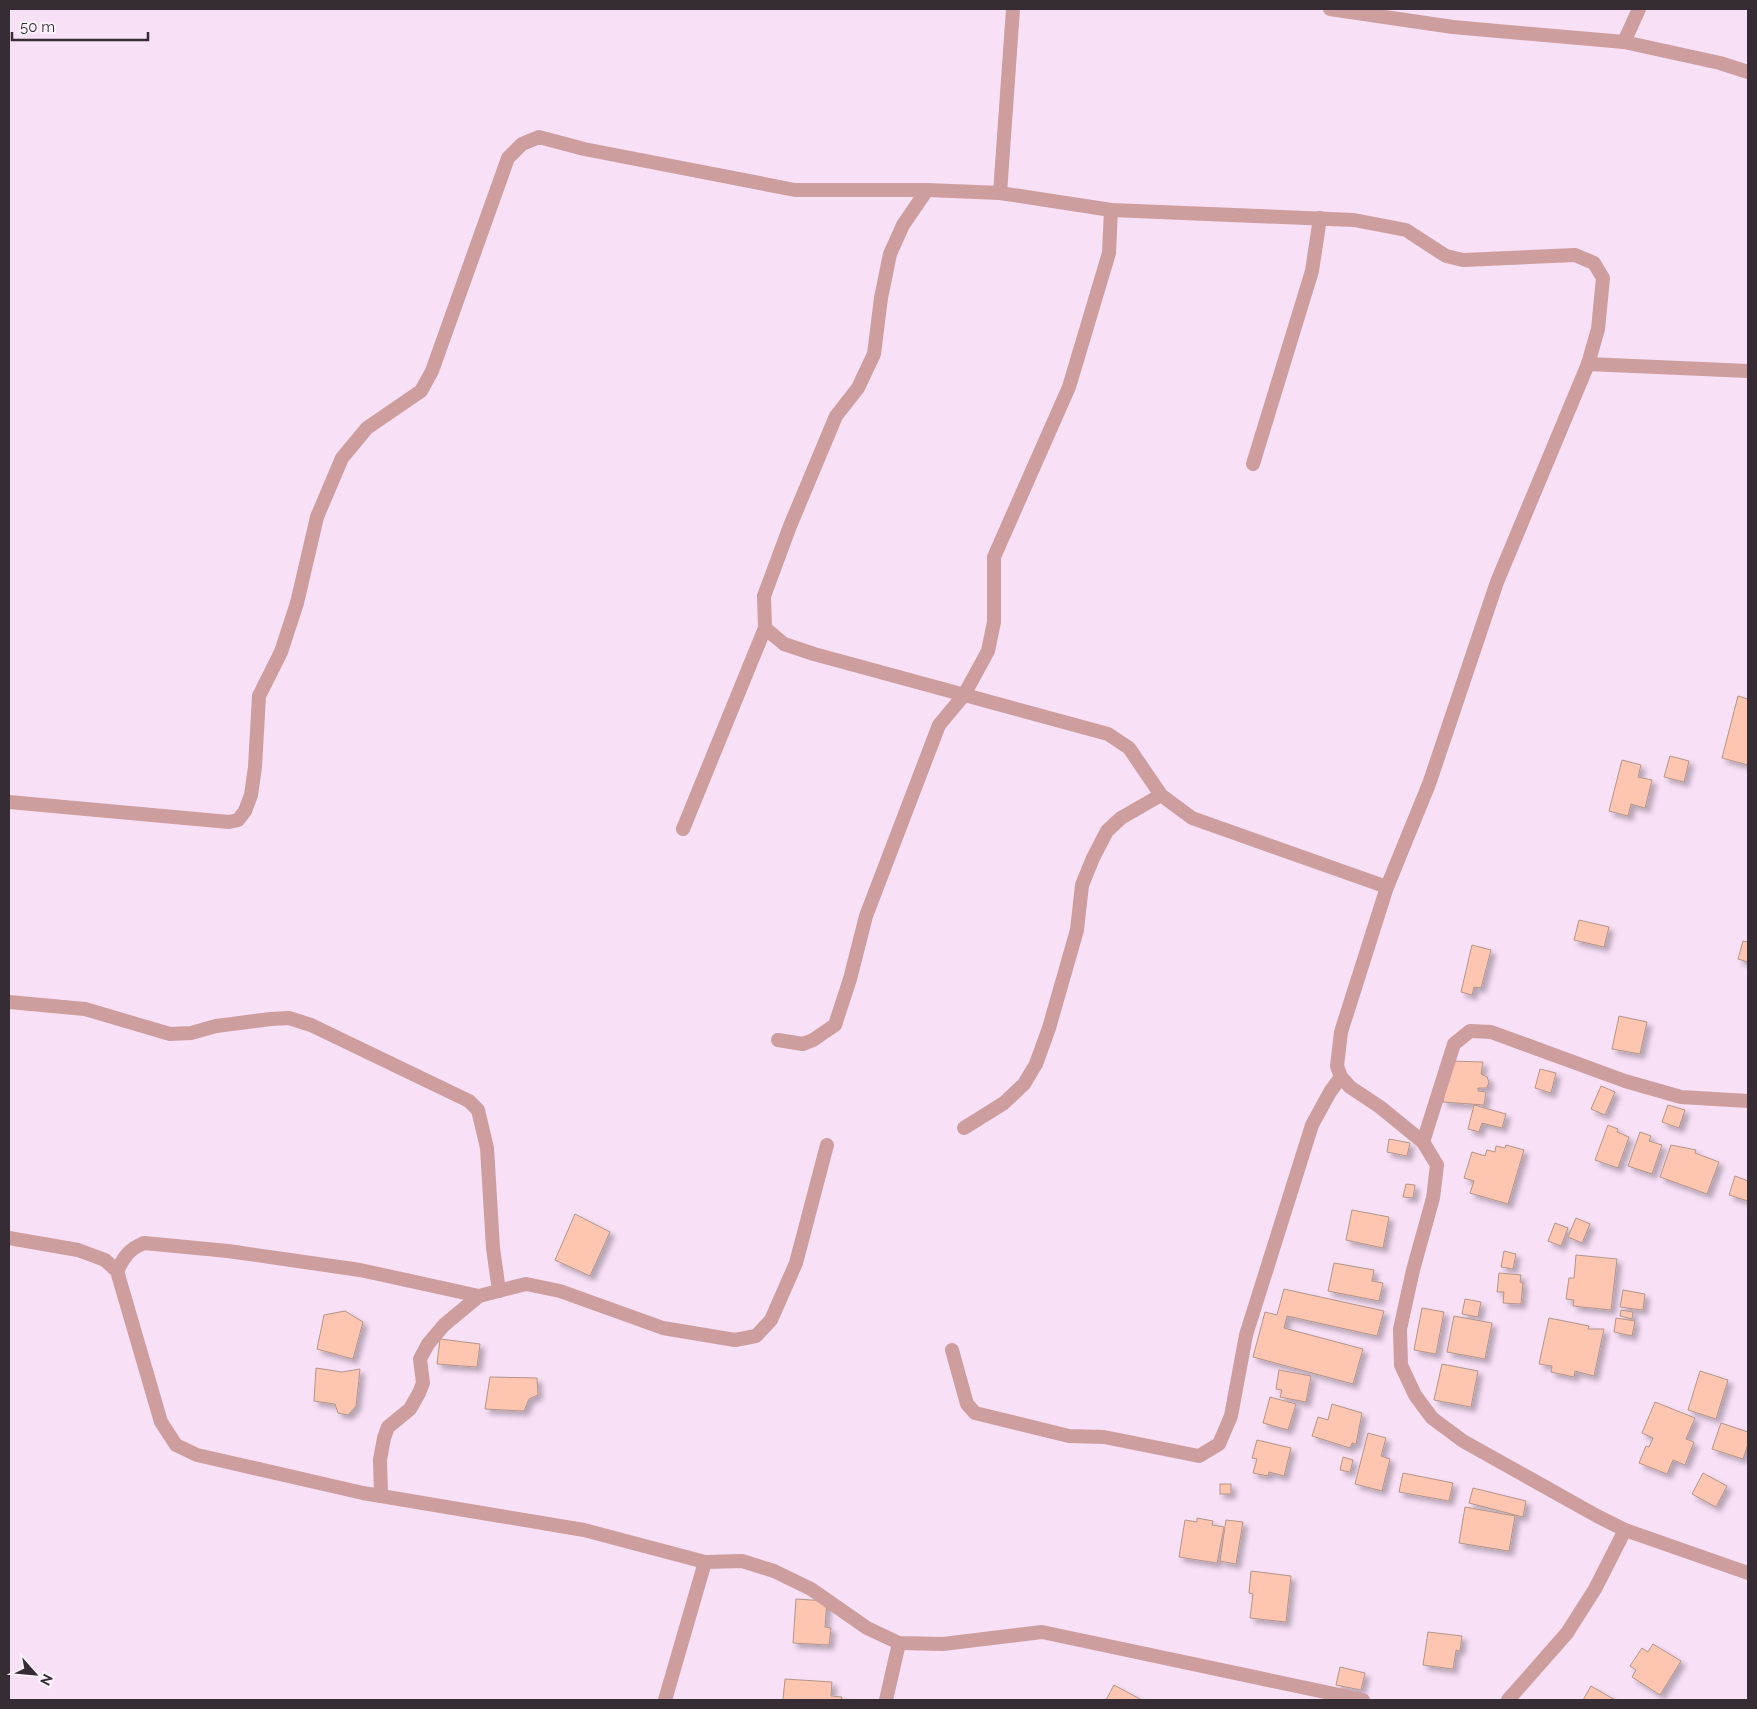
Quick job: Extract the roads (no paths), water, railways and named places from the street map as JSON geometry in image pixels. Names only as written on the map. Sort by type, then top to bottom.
[{"type":"street","points":[[1000,194],[1013,9]]},
{"type":"street","points":[[1330,9],[1453,27],[1624,42],[1720,63],[1748,72]]},
{"type":"street","points":[[1624,42],[1639,9]]},
{"type":"street","points":[[9,802],[229,822],[238,820],[251,795],[255,767],[259,696],[280,652],[297,603],[317,517],[342,458],[367,428],[421,391],[432,370],[508,158],[522,144],[539,137],[584,149],[795,190],[927,190],[1000,194],[1111,210],[1354,220],[1406,230],[1446,256],[1463,260],[1574,255],[1594,263],[1603,278],[1598,330],[1588,364],[1497,582],[1429,784],[1387,887],[1340,1032],[1337,1066],[1342,1077],[1350,1087],[1380,1107],[1423,1142],[1437,1165],[1433,1198],[1413,1270],[1400,1329],[1401,1365],[1415,1395],[1432,1418],[1463,1441],[1625,1530],[1748,1573]]},
{"type":"street","points":[[683,829],[765,628],[764,596],[790,526],[836,416],[858,388],[874,354],[881,298],[890,254],[903,225],[927,190]]},
{"type":"street","points":[[778,1040],[803,1044],[813,1040],[835,1025],[850,979],[866,916],[939,725],[964,695],[988,651],[994,622],[994,557],[1072,378],[1109,253],[1111,210]]},
{"type":"street","points":[[1253,464],[1312,271],[1320,218]]},
{"type":"street","points":[[1588,364],[1748,371]]},
{"type":"street","points":[[765,628],[784,644],[1108,734],[1129,748],[1161,795],[1192,818],[1387,887]]},
{"type":"street","points":[[964,1128],[1004,1103],[1024,1084],[1036,1064],[1049,1028],[1077,930],[1082,885],[1093,858],[1107,831],[1114,824],[1161,795]]},
{"type":"street","points":[[9,1002],[85,1009],[170,1034],[181,1035],[216,1026],[289,1018],[311,1025],[470,1102],[478,1110],[488,1148],[493,1248],[499,1292]]},
{"type":"street","points":[[1423,1142],[1454,1044],[1470,1032],[1492,1032],[1625,1080],[1681,1097],[1748,1101]]},
{"type":"street","points":[[952,1350],[966,1404],[974,1413],[1069,1436],[1104,1437],[1200,1456],[1219,1444],[1231,1416],[1246,1334],[1312,1124],[1330,1092],[1342,1077]]},
{"type":"street","points":[[116,1271],[124,1256],[133,1247],[144,1243],[228,1250],[360,1270],[479,1296],[526,1284],[574,1295],[663,1328],[735,1340],[756,1336],[772,1320],[796,1263],[827,1145]]},
{"type":"street","points":[[9,1238],[78,1250],[105,1260],[116,1271],[161,1422],[176,1444],[197,1455],[380,1496],[584,1530],[705,1562],[742,1560],[774,1571],[811,1589],[867,1628],[899,1643],[943,1644],[1042,1632],[1363,1700]]},
{"type":"street","points":[[380,1496],[380,1460],[384,1438],[388,1427],[410,1409],[419,1393],[423,1383],[420,1359],[428,1344],[444,1325],[479,1296]]},
{"type":"street","points":[[1508,1700],[1567,1633],[1595,1589],[1625,1530]]},
{"type":"street","points":[[665,1700],[705,1562]]},
{"type":"street","points":[[886,1700],[899,1643]]}]
